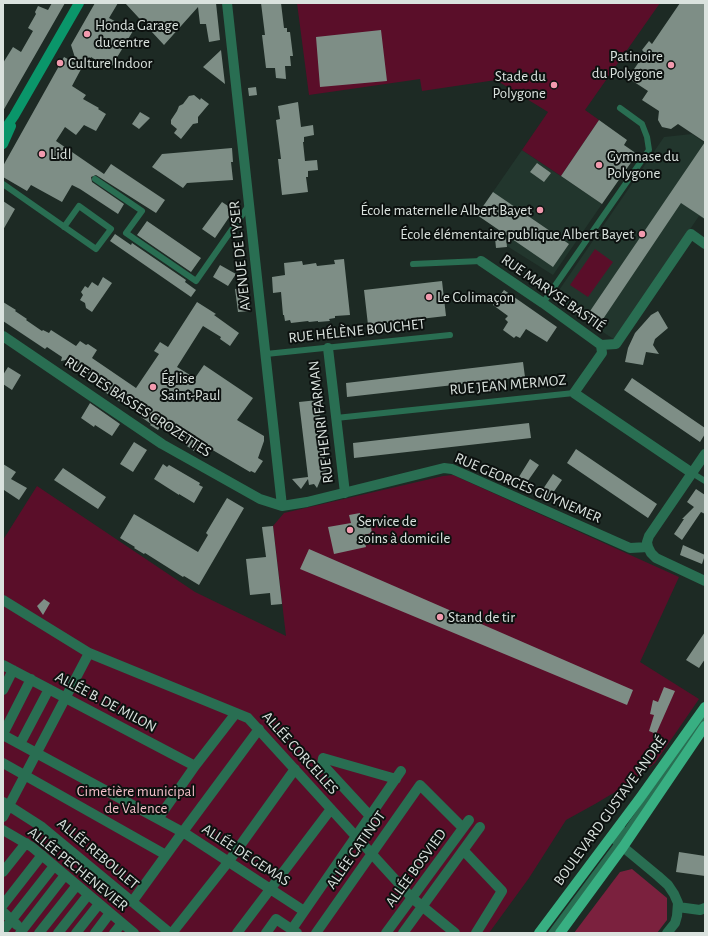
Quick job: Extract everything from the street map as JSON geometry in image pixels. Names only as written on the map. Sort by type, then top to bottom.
[{"type":"main road","points":[[3,132],[14,116],[76,4]]},
{"type":"main road","points":[[3,144],[8,136],[14,116]]},
{"type":"main road","name":"BOULEVARD GUSTAVE ANDRÉ","points":[[539,933],[640,798],[705,707]]},
{"type":"main road","name":"BOULEVARD GUSTAVE ANDRÉ","points":[[560,933],[705,726]]},
{"type":"street","name":"AVENUE DE L'YSER","points":[[228,3],[282,506]]},
{"type":"street","points":[[601,345],[616,344],[691,234],[705,244]]},
{"type":"street","name":"RUE MARYSE BASTIÉ","points":[[481,261],[601,345],[602,353],[574,393]]},
{"type":"street","name":"RUE DES BASSES CROZETTES","points":[[3,336],[162,444],[260,499],[282,506]]},
{"type":"street","name":"RUE HENRI FARMAN","points":[[328,348],[345,493]]},
{"type":"street","name":"RUE JEAN MERMOZ","points":[[574,393],[692,473]]},
{"type":"street","points":[[705,454],[649,536],[647,542],[651,553],[656,558],[705,582]]},
{"type":"street","name":"RUE GEORGES GUYNEMER","points":[[282,506],[307,502],[444,468],[452,469],[630,548],[648,547]]},
{"type":"street","name":"ALLÉE CORCELLES","points":[[3,600],[89,653],[248,718],[412,898],[455,933]]},
{"type":"street","points":[[3,816],[6,804],[25,775],[89,653]]},
{"type":"street","name":"ALLÉE B. DE MILON","points":[[3,664],[195,766]]},
{"type":"street","points":[[3,690],[13,670]]},
{"type":"street","points":[[3,735],[31,679]]},
{"type":"street","points":[[20,744],[49,689]]},
{"type":"street","points":[[158,819],[195,766],[236,713]]},
{"type":"street","points":[[132,902],[259,729]]},
{"type":"street","name":"ALLÉE DE GEMAS","points":[[3,735],[186,834],[271,888],[304,911]]},
{"type":"street","points":[[266,933],[276,919],[295,931],[304,911],[399,775],[324,758],[322,764],[370,816]]},
{"type":"street","points":[[3,763],[166,855]]},
{"type":"street","points":[[171,933],[229,861],[295,769]]},
{"type":"street","name":"ALLÉE CATINOT","points":[[316,933],[420,785],[463,828]]},
{"type":"street","points":[[640,798],[617,833],[615,839],[668,885],[674,894],[678,907],[675,923],[668,933]]},
{"type":"street","name":"ALLÉE REBOULET","points":[[6,804],[42,827],[171,933]]},
{"type":"street","points":[[236,933],[331,809]]},
{"type":"street","name":"ALLÉE BOSVIED","points":[[386,933],[469,820]]},
{"type":"street","points":[[402,933],[480,827]]},
{"type":"street","name":"ALLÉE PECHENEVIER","points":[[3,830],[26,843],[42,855],[133,933]]},
{"type":"street","points":[[3,872],[26,843]]},
{"type":"street","points":[[463,850],[502,891],[476,933]]},
{"type":"street","points":[[3,905],[42,855]]},
{"type":"street","points":[[3,931],[54,866]]},
{"type":"street","points":[[3,912],[23,932],[65,875]]},
{"type":"street","points":[[39,933],[77,885]]},
{"type":"street","points":[[58,933],[88,895]]},
{"type":"street","points":[[76,933],[99,904]]},
{"type":"street","points":[[678,907],[700,910],[705,908]]},
{"type":"street","points":[[95,933],[110,914]]},
{"type":"street","points":[[114,933],[122,923]]},
{"type":"lane","points":[[543,303],[649,150],[647,137],[642,124],[620,108]]},
{"type":"lane","points":[[95,179],[142,211],[126,233],[196,281],[250,204]]},
{"type":"lane","points":[[3,184],[64,227],[96,249],[111,229],[79,206],[64,227]]},
{"type":"lane","points":[[413,264],[481,261]]},
{"type":"lane","name":"RUE HÉLÈNE BOUCHET","points":[[266,354],[450,335]]},
{"type":"lane","name":"RUE JEAN MERMOZ","points":[[336,418],[574,393]]},
{"type":"lane","name":"RUE JEAN MERMOZ","points":[[692,473],[705,481]]},
{"type":"lane","points":[[551,933],[621,845],[705,716]]},
{"type":"shaded area","name":"École élémentaire publique Albert Bayet","points":[[692,134],[705,143],[705,220],[699,216],[615,340],[553,299],[664,137]]},
{"type":"shaded area","name":"École maternelle Albert Bayet","points":[[522,150],[602,204],[553,275],[507,246],[496,248],[495,238],[498,238],[502,232],[477,215]]},
{"type":"shaded area","points":[[632,869],[667,898],[667,920],[657,933],[574,933],[620,872]]},
{"type":"green space","name":"Stade du Polygone","points":[[297,3],[660,3],[585,110],[599,120],[561,176],[522,150],[548,112],[496,80],[422,91],[420,79],[309,95]]},
{"type":"green space","points":[[595,249],[613,262],[588,297],[570,285]]},
{"type":"green space","name":"Cimetière municipal de Valence","points":[[453,475],[679,577],[640,662],[699,699],[655,763],[627,785],[566,820],[529,878],[489,933],[3,933],[3,540],[37,486],[195,592],[286,636],[273,526],[284,513],[443,476]]},
{"type":"building","points":[[52,3],[65,3],[3,111],[3,63],[13,47],[21,52],[33,31],[28,28],[36,14],[35,12],[38,6],[48,10]]},
{"type":"building","points":[[95,3],[118,3],[109,18],[133,31],[110,69],[91,57],[90,60],[87,58],[72,86],[86,95],[83,99],[99,108],[98,109],[106,114],[96,131],[84,125],[76,135],[65,127],[56,141],[104,174],[111,164],[165,200],[156,213],[96,175],[91,177],[92,182],[124,204],[118,214],[72,185],[62,202],[31,185],[27,191],[3,177],[3,166],[64,57],[77,64],[71,45]]},
{"type":"building","points":[[125,3],[216,3],[220,40],[209,42],[206,24],[200,24],[198,7],[164,45]]},
{"type":"building","points":[[261,3],[281,3],[284,28],[287,28],[287,32],[290,32],[293,56],[290,56],[291,66],[285,66],[286,79],[276,78],[275,68],[266,68],[262,35],[265,35]]},
{"type":"building","name":"Patinoire du Polygone","points":[[680,3],[705,3],[705,142],[678,124],[671,129],[662,127],[658,120],[659,111],[642,100],[648,91],[628,78],[645,53],[642,50],[649,41],[652,44]]},
{"type":"building","points":[[381,30],[387,81],[320,87],[316,37]]},
{"type":"building","points":[[221,50],[225,84],[203,67]]},
{"type":"building","points":[[256,87],[257,95],[249,96],[248,88]]},
{"type":"building","points":[[194,95],[200,100],[201,98],[209,104],[198,117],[198,123],[193,124],[181,139],[174,133],[177,129],[171,124],[171,120],[179,106],[183,104],[189,96]]},
{"type":"building","points":[[298,102],[301,127],[313,125],[314,135],[304,137],[303,142],[305,161],[317,160],[318,170],[308,171],[308,177],[306,177],[308,192],[282,195],[278,159],[281,159],[276,120],[280,119],[278,106]]},
{"type":"building","points":[[140,112],[150,118],[139,129],[132,124]]},
{"type":"building","name":"Gymnase du Polygone","points":[[599,120],[627,140],[624,145],[637,154],[602,204],[561,176]]},
{"type":"building","points":[[705,142],[705,219],[681,203],[599,325],[586,317]]},
{"type":"building","points":[[232,148],[233,162],[231,162],[233,180],[187,183],[183,188],[152,167],[162,154]]},
{"type":"building","points":[[537,163],[551,173],[544,182],[530,172]]},
{"type":"building","points":[[493,192],[569,244],[553,267],[477,215]]},
{"type":"building","points":[[3,201],[15,209],[3,230]]},
{"type":"building","points":[[222,202],[234,210],[215,238],[202,229]]},
{"type":"building","points":[[147,221],[201,258],[191,272],[137,235]]},
{"type":"building","points":[[115,234],[131,245],[132,243],[186,280],[185,282],[196,290],[191,297],[110,241]]},
{"type":"building","points":[[506,237],[507,247],[496,248],[495,238]]},
{"type":"building","points":[[344,259],[350,315],[335,316],[335,318],[329,319],[330,321],[291,323],[290,320],[285,321],[281,292],[273,293],[272,277],[285,275],[284,263],[302,261],[303,265],[316,263],[317,266],[335,264],[334,260]]},
{"type":"building","points":[[220,265],[236,274],[228,286],[213,277]]},
{"type":"building","points":[[103,277],[112,283],[92,312],[86,308],[85,303],[80,300],[83,295],[81,292],[85,286],[88,288],[92,282],[98,286]]},
{"type":"building","points":[[442,281],[446,316],[368,325],[364,290]]},
{"type":"building","points":[[247,287],[250,311],[238,312],[235,289]]},
{"type":"building","points":[[504,290],[557,327],[547,342],[526,329],[520,338],[516,336],[514,338],[503,330],[508,322],[505,319],[508,316],[493,305]]},
{"type":"building","points":[[3,302],[16,310],[15,311],[27,319],[26,320],[42,331],[43,330],[49,333],[51,330],[76,346],[80,341],[86,345],[88,344],[97,350],[92,358],[136,388],[159,354],[154,351],[160,342],[168,347],[197,302],[216,314],[214,315],[239,333],[230,346],[220,339],[221,337],[203,326],[177,367],[195,378],[204,365],[253,398],[237,420],[264,436],[264,441],[258,458],[263,461],[255,473],[250,472],[199,442],[194,451],[184,444],[186,441],[162,424],[158,430],[141,417],[146,411],[123,396],[120,402],[100,389],[104,384],[66,360],[61,361],[62,357],[47,347],[45,349],[3,321]]},
{"type":"building","points":[[658,311],[668,328],[655,339],[653,345],[659,354],[646,352],[643,365],[625,362],[628,348],[635,333],[651,315]]},
{"type":"building","points":[[523,362],[525,377],[347,397],[346,383]]},
{"type":"building","points":[[8,367],[21,375],[12,390],[3,384],[3,375]]},
{"type":"building","points":[[632,378],[705,428],[705,434],[700,442],[624,390]]},
{"type":"building","points":[[318,400],[327,476],[322,476],[317,488],[314,484],[309,485],[308,479],[301,489],[292,479],[308,477],[299,402]]},
{"type":"building","points":[[90,403],[120,424],[112,436],[95,425],[94,427],[81,418]]},
{"type":"building","points":[[529,423],[531,438],[354,458],[353,443]]},
{"type":"building","points":[[134,442],[147,450],[133,472],[120,464]]},
{"type":"building","points":[[576,449],[657,504],[648,518],[567,463]]},
{"type":"building","points":[[530,459],[539,465],[525,485],[517,480]]},
{"type":"building","points":[[3,464],[16,472],[11,479],[27,488],[19,500],[4,490],[3,491]]},
{"type":"building","points":[[163,464],[167,467],[169,465],[200,483],[199,485],[203,487],[194,503],[154,479]]},
{"type":"building","points":[[63,468],[106,497],[98,509],[54,480]]},
{"type":"building","points":[[553,474],[562,480],[548,500],[539,495]]},
{"type":"building","points":[[696,489],[705,495],[705,514],[701,512],[682,540],[674,534],[684,519],[682,519],[694,507],[687,502]]},
{"type":"building","points":[[227,498],[244,508],[199,585],[184,576],[183,577],[145,553],[144,554],[120,538],[134,514],[198,552],[208,535],[206,533]]},
{"type":"building","name":"Service de soins à domicile","points":[[360,513],[362,524],[370,522],[372,533],[363,535],[366,547],[334,554],[328,527],[351,523],[349,515]]},
{"type":"building","points":[[273,526],[282,604],[271,605],[270,593],[250,595],[246,559],[266,557],[262,527]]},
{"type":"building","points":[[683,545],[705,555],[702,564],[680,555]]},
{"type":"building","name":"Stand de tir","points":[[309,549],[633,690],[627,705],[300,569]]},
{"type":"building","points":[[44,599],[50,603],[43,615],[37,606]]},
{"type":"building","points":[[705,632],[705,659],[699,668],[686,660]]},
{"type":"building","points":[[664,687],[675,691],[656,734],[649,731],[654,715],[650,714],[653,700],[658,702]]},
{"type":"building","points":[[679,852],[705,856],[705,876],[676,872]]},
{"type":"place","name":"Honda Garage du centre","points":[[87,34]]},
{"type":"place","name":"Culture Indoor","points":[[60,63]]},
{"type":"place","name":"Patinoire du Polygone","points":[[671,65]]},
{"type":"place","name":"Stade du Polygone","points":[[554,85]]},
{"type":"place","name":"Lidl","points":[[42,154]]},
{"type":"place","name":"Gymnase du Polygone","points":[[599,165]]},
{"type":"place","name":"École maternelle Albert Bayet","points":[[540,210]]},
{"type":"place","name":"École élémentaire publique Albert Bayet","points":[[642,234]]},
{"type":"place","name":"Le Colimaçon","points":[[429,297]]},
{"type":"place","name":"Église Saint-Paul","points":[[153,387]]},
{"type":"place","name":"Service de soins à domicile","points":[[350,530]]},
{"type":"place","name":"Stand de tir","points":[[440,617]]}]
